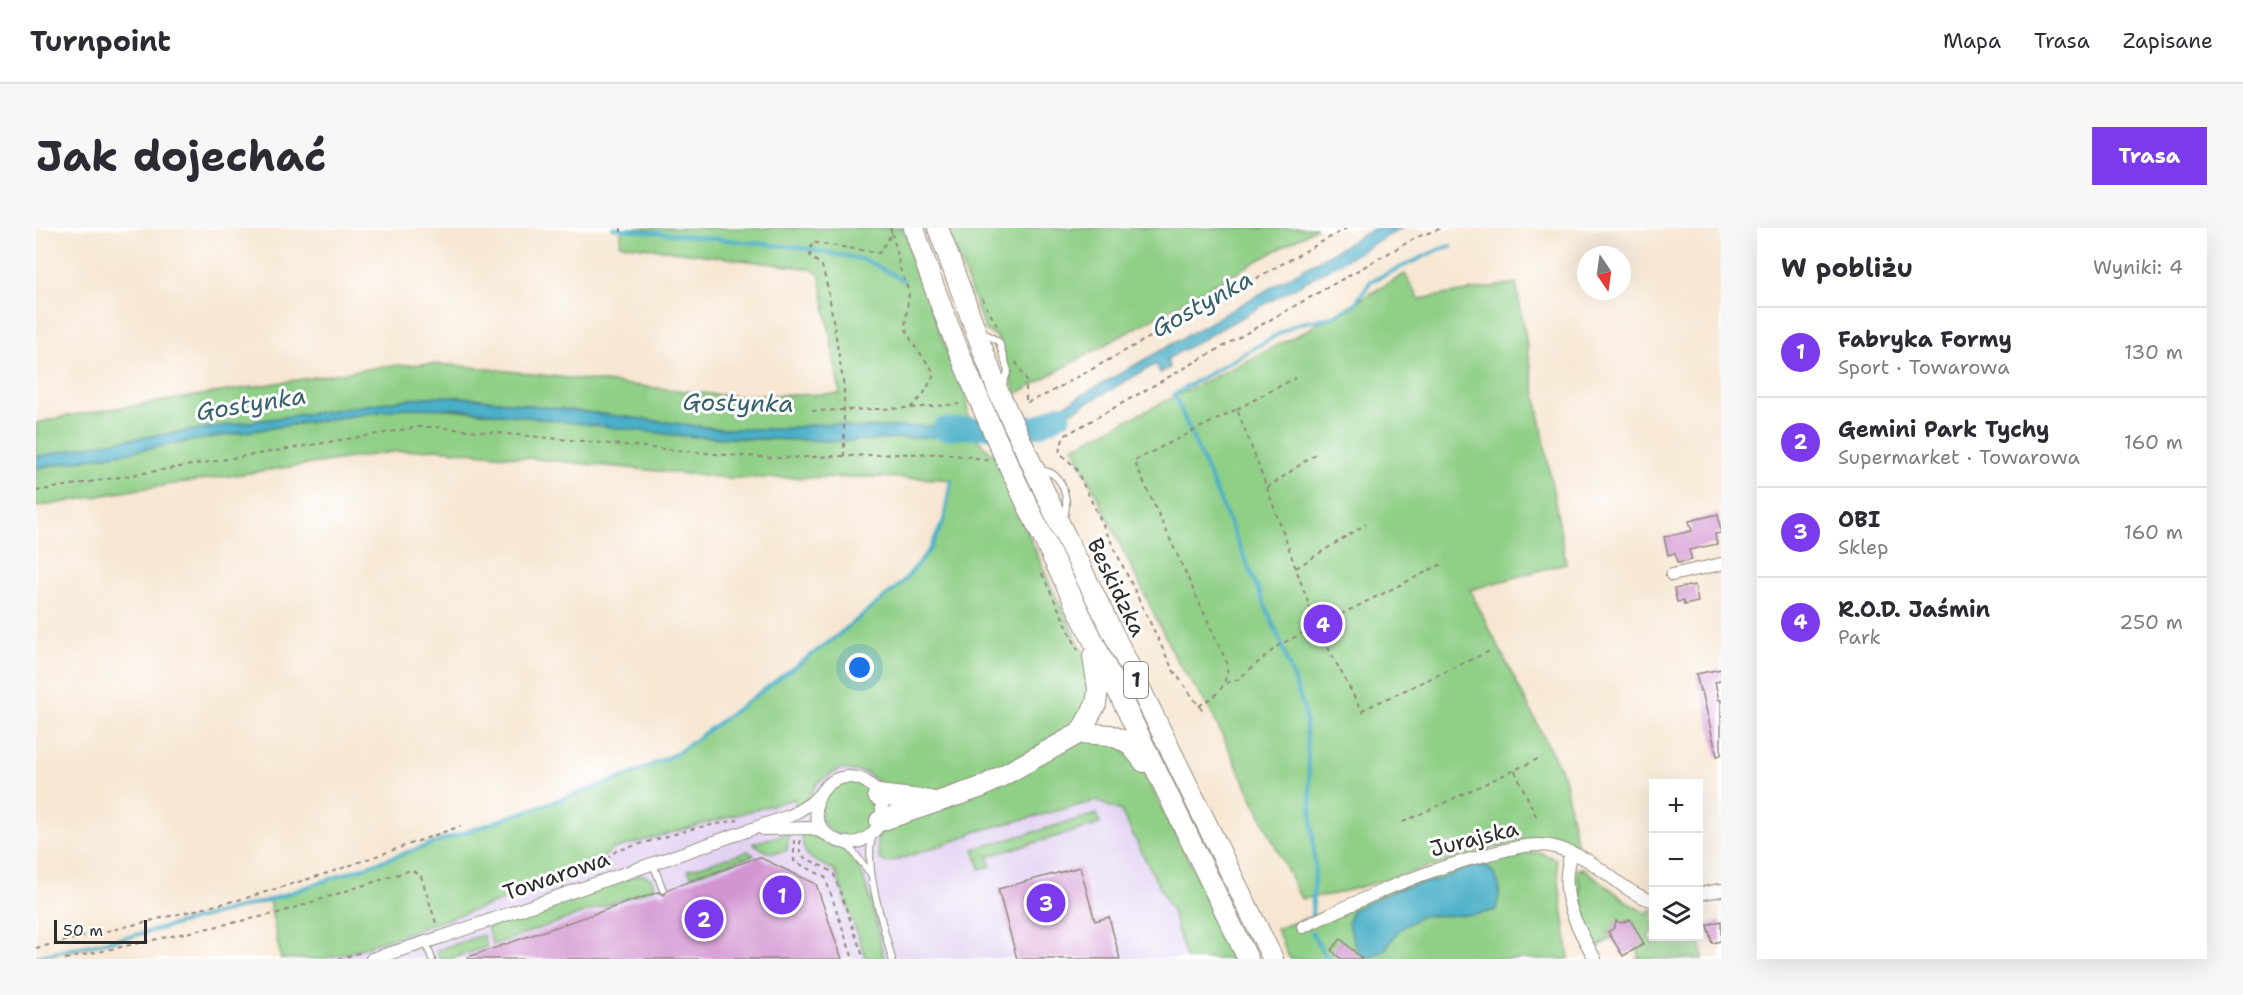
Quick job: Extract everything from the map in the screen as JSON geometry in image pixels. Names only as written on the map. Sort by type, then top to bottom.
[{"type":"main road","name":"Beskidzka","points":[[914,228],[975,392],[1087,630],[1248,959]]},
{"type":"main road","name":"Beskidzka","points":[[938,228],[998,391],[1061,527],[1273,959]]},
{"type":"main road","points":[[877,827],[995,780],[1080,733],[1096,704],[1098,690],[1097,671],[1087,630]]},
{"type":"main road","points":[[1080,733],[1110,735],[1129,743],[1164,786]]},
{"type":"main road","points":[[878,795],[938,801]]},
{"type":"street","points":[[1672,575],[1721,564]]},
{"type":"street","points":[[848,777],[867,782],[878,795],[882,812],[877,827],[866,839],[855,843],[844,843],[830,837],[819,825],[816,814],[817,803],[828,784],[848,777]]},
{"type":"street","name":"Towarowa","points":[[372,959],[442,937],[796,814],[821,793]]},
{"type":"street","name":"Towarowa","points":[[753,829],[813,828],[830,837]]},
{"type":"street","name":"Jurajska","points":[[1303,927],[1399,882],[1456,862],[1503,850],[1536,845],[1554,847],[1587,860],[1649,899]]},
{"type":"street","points":[[1571,853],[1566,870],[1566,893],[1575,923],[1595,959]]},
{"type":"street","points":[[1703,893],[1721,890]]},
{"type":"lane","name":"Towarowa","points":[[877,827],[869,843],[872,875],[892,959]]},
{"type":"lane","name":"Towarowa","points":[[830,837],[850,848],[872,875]]},
{"type":"lane","points":[[653,863],[663,890]]},
{"type":"lane","points":[[426,942],[432,959]]},
{"type":"path","points":[[890,228],[899,266],[909,292],[905,327],[913,344],[932,369],[933,377],[923,395],[910,408]]},
{"type":"path","points":[[1015,360],[1026,380],[1026,403],[1058,388],[1347,228]]},
{"type":"path","points":[[1202,710],[1173,670],[1075,467],[1059,452],[1064,436],[1417,237],[1442,228]]},
{"type":"path","points":[[844,456],[844,387],[828,289],[822,266],[810,256],[812,242],[879,252],[892,233]]},
{"type":"path","points":[[977,289],[999,330]]},
{"type":"path","points":[[1199,706],[1218,693],[1226,683],[1228,665],[1134,461],[1237,410],[1295,378]]},
{"type":"path","points":[[812,411],[959,404]]},
{"type":"path","points":[[1237,410],[1317,627],[1362,712],[1492,650]]},
{"type":"path","points":[[36,492],[427,427],[737,456],[778,458],[947,454],[989,461]]},
{"type":"path","points":[[1267,488],[1317,453]]},
{"type":"path","points":[[1296,568],[1366,525]]},
{"type":"path","points":[[1226,683],[1237,680],[1279,645],[1442,564]]},
{"type":"path","points":[[1039,567],[1081,660]]},
{"type":"path","points":[[1403,822],[1542,757]]},
{"type":"path","points":[[1515,770],[1538,820]]},
{"type":"path","points":[[36,948],[246,898],[331,872],[461,826]]},
{"type":"path","points":[[800,828],[801,855],[833,872],[864,959]]},
{"type":"path","points":[[65,959],[278,913],[411,870],[421,876],[442,937]]},
{"type":"shaded area","points":[[840,769],[867,773],[888,790],[916,793],[941,790],[963,816],[970,833],[1095,801],[1121,811],[1173,914],[1186,959],[322,959],[348,953],[588,871],[613,849],[809,796],[818,782]]},
{"type":"green space","points":[[622,228],[903,228],[941,336],[965,394],[970,425],[853,428],[840,424],[821,424],[780,429],[721,429],[474,398],[440,396],[104,443],[36,457],[36,423],[67,416],[386,366],[453,365],[728,396],[840,394],[820,276],[812,269],[620,244]]},
{"type":"green space","points":[[948,228],[1317,228],[1016,394],[997,337],[985,330]]},
{"type":"green space","points":[[1405,274],[1419,299],[1516,283],[1566,563],[1470,590],[1564,777],[1577,847],[1531,838],[1335,894],[1301,899],[1209,708],[1176,659],[1073,447],[1300,334]]},
{"type":"green space","points":[[427,407],[583,422],[683,436],[840,441],[974,435],[991,453],[993,452],[1052,589],[1091,668],[1094,694],[1077,724],[991,775],[950,792],[941,790],[916,793],[888,790],[867,773],[840,769],[818,782],[808,798],[797,806],[794,799],[613,849],[588,871],[348,953],[322,959],[281,959],[269,900],[628,776],[677,753],[798,665],[901,584],[930,549],[944,520],[951,480],[879,477],[729,478],[436,449],[392,452],[133,490],[36,507],[36,468],[226,435],[404,408]]},
{"type":"green space","points":[[1084,739],[1114,740],[1142,769],[1209,900],[1233,959],[1186,959],[1173,914],[1121,811],[1096,801],[970,833],[969,836],[891,862],[884,862],[879,858],[877,839],[884,827]]},
{"type":"green space","points":[[848,781],[859,783],[868,789],[874,798],[876,809],[874,820],[868,829],[859,835],[848,837],[837,835],[828,829],[822,820],[820,809],[822,798],[828,789],[837,783]]},
{"type":"green space","points":[[1097,814],[1100,824],[988,856],[991,866],[980,869],[974,849]]},
{"type":"green space","points":[[789,833],[787,850],[782,852],[769,852],[753,843]]},
{"type":"green space","points":[[802,833],[845,850],[857,864],[872,905],[884,959],[866,959],[836,873],[809,858],[802,842]]},
{"type":"green space","points":[[748,851],[754,855],[691,876],[688,870]]},
{"type":"green space","points":[[1538,852],[1556,859],[1569,959],[1290,959],[1276,929],[1417,881],[1491,859]]},
{"type":"green space","points":[[1583,868],[1581,871],[1584,869],[1633,906],[1648,914],[1649,910],[1648,937],[1653,944],[1657,941],[1701,941],[1703,959],[1636,959],[1640,956],[1629,936],[1637,931],[1630,919],[1621,924],[1618,922],[1615,924],[1615,928],[1608,932],[1612,938],[1598,947],[1585,925],[1579,873],[1584,921],[1571,876],[1577,869]]},
{"type":"green space","points":[[641,874],[651,878],[655,888],[493,945],[487,927]]},
{"type":"green space","points":[[483,935],[487,947],[451,959],[440,959],[437,950]]},
{"type":"water","points":[[1375,228],[1402,228],[1167,359],[1170,368],[1160,373],[1156,364],[1036,432],[1033,423]]},
{"type":"water","points":[[440,396],[474,398],[721,429],[780,429],[821,424],[840,424],[853,428],[970,425],[974,435],[840,441],[683,436],[459,409],[404,408],[226,435],[36,468],[36,457],[104,443]]},
{"type":"water","points":[[1475,866],[1487,866],[1498,881],[1499,898],[1496,910],[1475,915],[1421,916],[1399,930],[1385,950],[1367,959],[1356,948],[1348,922],[1352,910],[1398,889],[1437,880]]},
{"type":"building","points":[[1718,514],[1721,533],[1715,534],[1717,544],[1689,550],[1692,560],[1684,562],[1677,563],[1675,553],[1668,555],[1664,537],[1692,531],[1689,521]]},
{"type":"building","points":[[1695,585],[1698,602],[1684,605],[1683,601],[1677,602],[1674,589]]},
{"type":"building","points":[[1721,669],[1721,681],[1715,682],[1719,700],[1721,700],[1721,755],[1717,756],[1696,674]]},
{"type":"building","points":[[759,857],[816,884],[842,959],[468,959],[468,957],[658,892],[664,895],[668,889]]},
{"type":"building","points":[[1080,867],[1095,921],[1109,917],[1120,959],[1017,959],[998,889]]},
{"type":"building","points":[[1630,919],[1644,944],[1623,956],[1608,932],[1614,928],[1616,921],[1622,923]]},
{"type":"building","points":[[1721,921],[1721,941],[1712,943],[1707,925]]},
{"type":"building","points":[[1341,939],[1362,959],[1341,959],[1331,950]]},
{"type":"waterway","points":[[613,228],[803,248],[866,260],[903,280]]},
{"type":"waterway","points":[[1312,914],[1315,867],[1305,712],[1280,640],[1174,394],[1296,324],[1331,317],[1354,305],[1371,281],[1451,246]]},
{"type":"waterway","name":"Gostynka","points":[[943,429],[1039,426],[1060,415]]},
{"type":"waterway","points":[[36,957],[128,937],[269,900],[628,776],[677,753],[833,639],[901,584],[930,549],[944,520],[951,480]]},
{"type":"waterway","points":[[1312,933],[1324,954],[1330,959]]},
{"type":"place","name":"R.O.D. Jaśmin","points":[[1323,624]]},
{"type":"place","name":"Fabryka Formy","points":[[782,895]]},
{"type":"place","name":"OBI","points":[[1046,903]]},
{"type":"place","name":"Gemini Park Tychy","points":[[704,919]]}]
